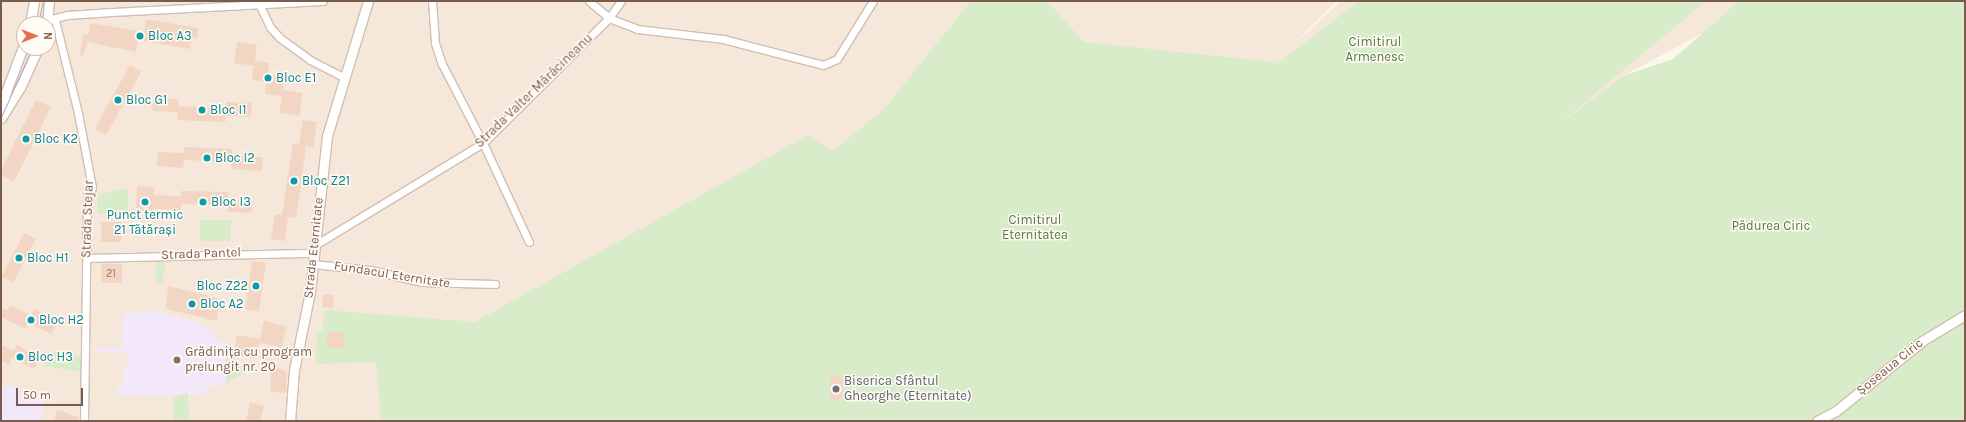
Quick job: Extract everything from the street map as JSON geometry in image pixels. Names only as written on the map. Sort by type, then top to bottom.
[{"type":"street","points":[[32,16],[34,1]]},
{"type":"street","points":[[49,16],[50,1]]},
{"type":"street","points":[[56,19],[67,15],[259,3],[323,1]]},
{"type":"street","name":"Strada Eternitate","points":[[290,421],[296,356],[313,264],[328,136],[344,77],[368,1]]},
{"type":"street","points":[[432,1],[432,21],[440,57],[484,143],[529,242]]},
{"type":"street","points":[[589,1],[609,18],[637,29],[723,39],[829,65],[837,60],[873,1]]},
{"type":"street","name":"Strada Valter Mărăcineanu","points":[[314,249],[484,143],[609,18],[621,1]]},
{"type":"street","points":[[259,3],[270,28],[280,38],[310,60],[344,77]]},
{"type":"street","name":"Strada Stejar","points":[[56,45],[81,127],[92,187],[88,205],[84,421]]},
{"type":"street","points":[[1,104],[19,56]]},
{"type":"street","points":[[1,118],[20,88],[34,56]]},
{"type":"street","name":"Strada Pantel","points":[[87,258],[314,249]]},
{"type":"street","name":"Fundacul Eternitate","points":[[313,264],[370,270],[429,283],[495,284]]},
{"type":"street","name":"Șoseaua Ciric","points":[[1817,421],[1836,411],[1922,341],[1965,315]]},
{"type":"shaded area","points":[[1,1],[1337,1],[1287,50],[1341,1],[1762,1],[1623,76],[1207,404],[1168,421],[1,421]]},
{"type":"shaded area","name":"Grădinița cu program prelungit nr. 20","points":[[158,312],[201,323],[227,347],[226,383],[207,387],[207,393],[173,397],[117,395],[116,386],[123,385],[123,368],[128,368],[128,353],[95,351],[95,347],[122,348],[123,313]]},
{"type":"shaded area","points":[[1,385],[47,394],[40,421],[1,421]]},
{"type":"green space","points":[[971,1],[1047,1],[1084,42],[1274,62],[1276,65],[1359,1],[1706,1],[1554,128],[1623,76],[1673,59],[1739,1],[1965,1],[1965,421],[381,421],[376,362],[316,364],[317,332],[323,331],[324,310],[475,322],[808,135],[833,151],[884,109]]},
{"type":"green space","points":[[128,188],[128,213],[97,214],[97,195]]},
{"type":"green space","points":[[200,220],[231,220],[231,241],[200,241]]},
{"type":"green space","points":[[157,262],[166,262],[162,283],[155,282]]},
{"type":"green space","points":[[227,347],[245,373],[226,383]]},
{"type":"green space","points":[[55,350],[83,358],[83,372],[43,366]]},
{"type":"green space","points":[[188,393],[189,421],[174,421],[173,397]]},
{"type":"building","name":"Bloc A3","points":[[146,19],[198,28],[197,38],[192,37],[190,49],[138,40],[136,52],[88,42],[83,56],[80,55],[83,34],[88,35],[90,23],[144,32]]},
{"type":"building","name":"Bloc E1","points":[[237,42],[257,45],[255,61],[269,63],[268,74],[284,77],[282,96],[265,94],[266,82],[252,80],[254,66],[234,63]]},
{"type":"building","name":"Bloc G1","points":[[130,65],[141,71],[106,135],[95,129]]},
{"type":"building","points":[[283,90],[303,93],[299,116],[279,113]]},
{"type":"building","name":"Bloc I1","points":[[153,98],[178,99],[178,106],[226,108],[226,102],[252,103],[251,117],[226,116],[225,122],[177,120],[177,112],[152,111]]},
{"type":"building","name":"Bloc K2","points":[[36,100],[51,107],[14,182],[1,175],[1,170]]},
{"type":"building","name":"Bloc Z21","points":[[303,120],[317,122],[313,147],[306,146],[296,218],[288,217],[285,241],[271,239],[275,214],[282,215],[293,143],[299,144]]},
{"type":"building","name":"Bloc I2","points":[[184,147],[232,149],[232,156],[263,157],[262,171],[231,169],[232,162],[184,160],[183,168],[157,166],[158,152],[184,153]]},
{"type":"building","name":"Bloc I3","points":[[137,186],[154,187],[154,195],[181,196],[181,191],[228,192],[228,205],[181,204],[181,210],[153,209],[153,213],[136,212]]},
{"type":"building","points":[[228,200],[252,201],[252,213],[228,212]]},
{"type":"building","points":[[101,222],[121,222],[121,242],[101,242]]},
{"type":"building","name":"Bloc H1","points":[[24,233],[36,239],[13,283],[2,277]]},
{"type":"building","name":"Bloc Z22","points":[[252,261],[266,263],[259,311],[245,310]]},
{"type":"building","points":[[101,264],[122,264],[122,283],[101,283]]},
{"type":"building","name":"Bloc A2","points":[[168,286],[218,298],[217,321],[166,309]]},
{"type":"building","points":[[323,294],[334,295],[333,308],[322,307]]},
{"type":"building","name":"Bloc H2","points":[[10,305],[31,316],[34,309],[58,321],[51,334],[29,323],[26,329],[1,317],[1,308],[7,311]]},
{"type":"building","points":[[264,321],[286,326],[281,348],[259,342]]},
{"type":"building","points":[[327,332],[344,332],[344,348],[327,348]]},
{"type":"building","points":[[237,335],[260,339],[256,359],[234,355]]},
{"type":"building","name":"Bloc H3","points":[[1,345],[14,351],[17,345],[40,357],[34,369],[12,358],[9,365],[1,361]]},
{"type":"building","points":[[276,367],[285,370],[287,375],[286,393],[271,392],[271,369]]},
{"type":"building","name":"Biserica Sfântul Gheorghe (Eternitate)","points":[[831,376],[841,376],[843,380],[843,396],[836,401],[829,397]]},
{"type":"building","points":[[250,402],[264,406],[260,421],[246,421]]},
{"type":"building","points":[[57,410],[79,417],[79,421],[54,421]]},
{"type":"tram line","points":[[40,16],[43,1]]},
{"type":"tram line","points":[[1,117],[28,56]]},
{"type":"place","name":"Bloc A3","points":[[140,36]]},
{"type":"place","name":"Bloc E1","points":[[268,78]]},
{"type":"place","name":"Bloc G1","points":[[118,100]]},
{"type":"place","name":"Bloc I1","points":[[202,110]]},
{"type":"place","name":"Bloc K2","points":[[26,139]]},
{"type":"place","name":"Bloc I2","points":[[207,158]]},
{"type":"place","name":"Bloc Z21","points":[[294,181]]},
{"type":"place","name":"Punct termic 21 Tătărași","points":[[145,202]]},
{"type":"place","name":"Bloc I3","points":[[203,202]]},
{"type":"place","name":"Bloc H1","points":[[19,258]]},
{"type":"place","name":"Bloc Z22","points":[[256,286]]},
{"type":"place","name":"Bloc A2","points":[[192,304]]},
{"type":"place","name":"Bloc H2","points":[[31,320]]},
{"type":"place","name":"Bloc H3","points":[[20,357]]},
{"type":"place","name":"Grădinița cu program prelungit nr. 20","points":[[177,360]]},
{"type":"place","name":"Biserica Sfântul Gheorghe (Eternitate)","points":[[836,389]]},
{"type":"park label","name":"Cimitirul Armenesc","points":[[1375,50]]},
{"type":"park label","name":"Pădurea Ciric","points":[[1771,226]]},
{"type":"park label","name":"Cimitirul Eternitatea","points":[[1035,228]]}]
